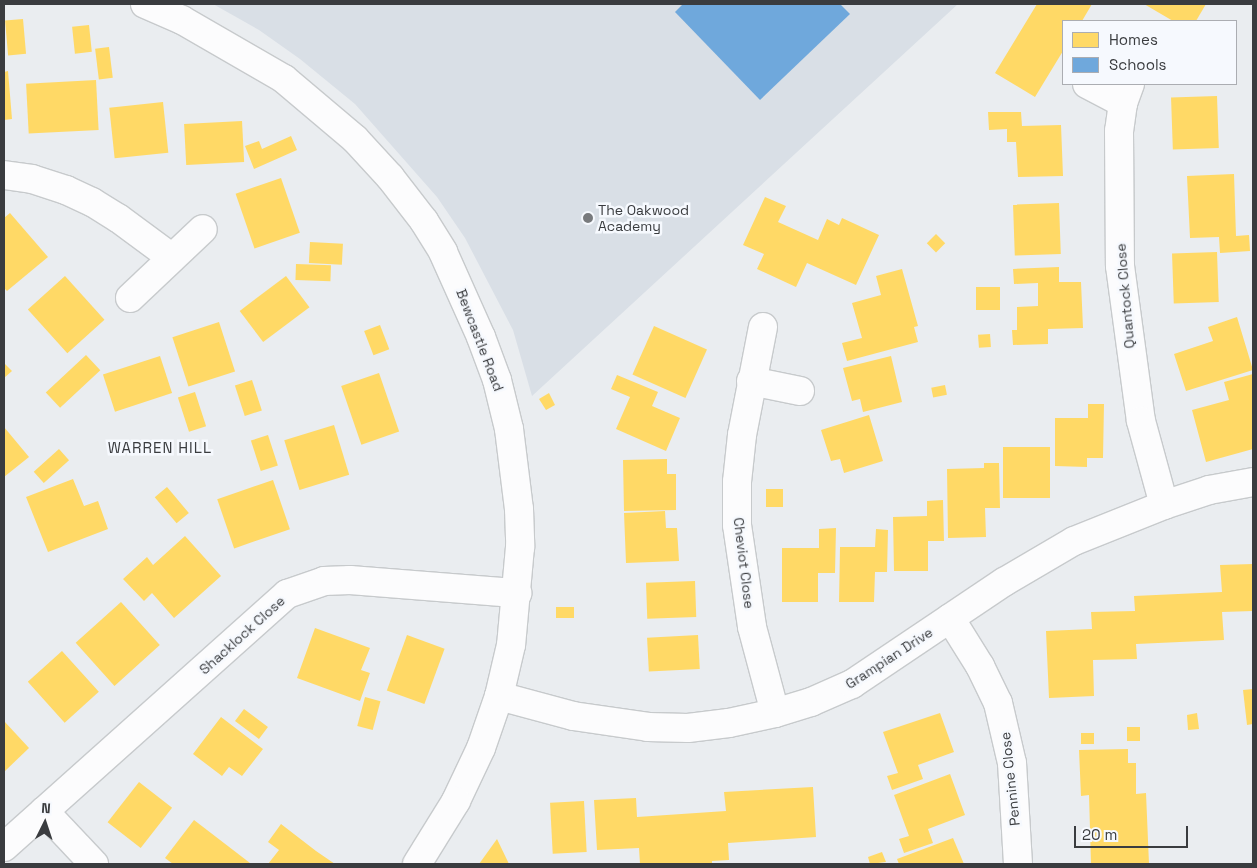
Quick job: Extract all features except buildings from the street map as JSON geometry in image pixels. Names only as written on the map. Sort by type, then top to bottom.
[{"type":"street","name":"Bewcastle Road","points":[[145,4],[189,24],[284,79],[355,139],[424,220],[443,252],[462,292],[497,380],[509,429],[516,469],[520,547],[511,645],[499,696],[481,748],[456,801],[417,864]]},
{"type":"street","points":[[1091,85],[1126,93]]},
{"type":"street","name":"Quantock Close","points":[[1126,93],[1119,131],[1120,266],[1141,421],[1164,505]]},
{"type":"street","points":[[4,176],[32,179],[66,190],[92,202],[118,218],[172,258]]},
{"type":"street","points":[[130,298],[203,229]]},
{"type":"street","name":"Cheviot Close","points":[[762,328],[751,381],[737,482],[737,525],[752,627],[776,713]]},
{"type":"street","points":[[751,381],[800,390]]},
{"type":"street","name":"Grampian Drive","points":[[499,696],[574,716],[648,726],[688,728],[729,723],[776,713],[812,702],[852,684],[1036,561],[1074,541],[1164,505],[1209,490],[1253,482]]},
{"type":"street","name":"Shacklock Close","points":[[4,847],[288,594],[324,581],[350,580],[517,593]]},
{"type":"street","name":"Pennine Close","points":[[950,618],[980,666],[998,703],[1012,763],[1018,864]]},
{"type":"street","points":[[44,811],[94,864]]},
{"type":"shaded area","name":"The Oakwood Academy","points":[[213,4],[958,4],[532,396],[513,330],[465,238],[437,197],[355,104],[300,59],[259,30]]},
{"type":"place","name":"The Oakwood Academy","points":[[588,218]]},
{"type":"district","name":"WARREN HILL","points":[[160,448]]}]
